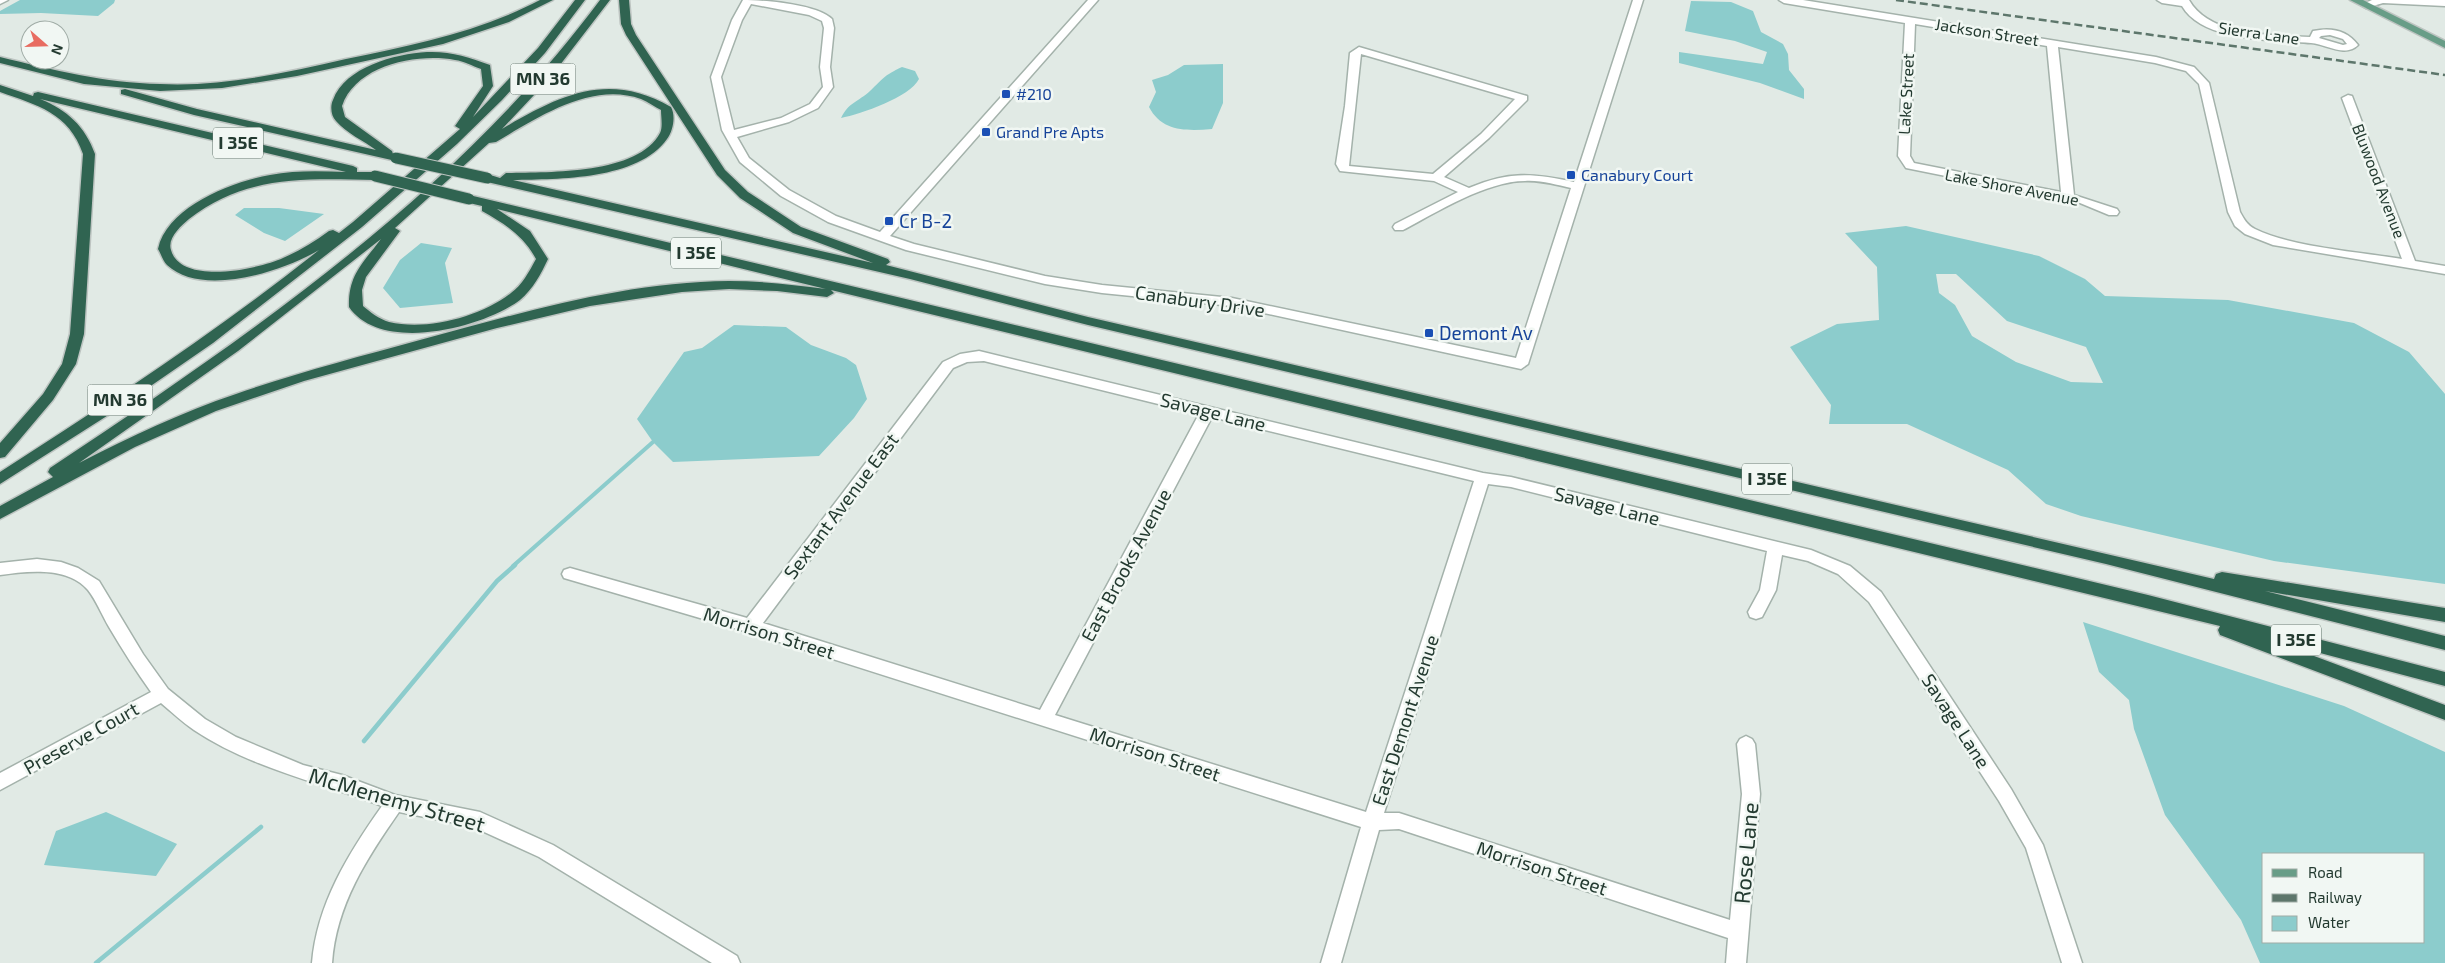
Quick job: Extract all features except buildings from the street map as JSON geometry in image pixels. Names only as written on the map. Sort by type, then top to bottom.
[{"type":"highway","points":[[74,79],[172,88],[250,82],[460,37],[509,20],[548,0]]},
{"type":"highway","name":"MN 36","points":[[0,479],[85,424],[224,328],[316,259],[450,145],[531,62],[580,0]]},
{"type":"highway","name":"MN 36","points":[[0,508],[217,359],[310,290],[412,207],[474,151],[554,67],[605,0]]},
{"type":"highway","points":[[624,0],[626,24],[631,35],[729,181],[758,206],[797,230],[876,258],[910,276]]},
{"type":"highway","points":[[393,157],[340,119],[336,106],[343,90],[363,75],[383,65],[416,56],[456,57],[486,67],[488,86],[468,114],[450,145]]},
{"type":"highway","name":"I 35E","points":[[0,60],[194,112],[491,178],[910,276],[1117,327],[2106,558],[2445,643]]},
{"type":"highway","points":[[0,87],[46,105],[66,117],[80,131],[89,154],[77,334],[69,364],[48,397],[0,453]]},
{"type":"highway","name":"I 35E","points":[[0,87],[2148,600],[2445,679]]},
{"type":"highway","points":[[474,151],[534,115],[589,93],[628,93],[644,96],[667,109],[669,127],[665,135],[656,146],[628,162],[605,171],[578,175],[491,178]]},
{"type":"highway","points":[[372,175],[284,177],[259,180],[232,189],[196,208],[179,221],[169,233],[165,244],[165,254],[172,263],[191,273],[208,275],[259,271],[301,254],[393,195]]},
{"type":"highway","points":[[412,207],[372,258],[360,276],[355,290],[356,307],[369,319],[388,327],[430,326],[492,311],[515,297],[535,274],[542,259],[533,240],[519,227],[469,199]]},
{"type":"highway","points":[[0,512],[125,445],[212,407],[302,377],[581,302],[680,287],[748,285],[813,291],[922,307]]},
{"type":"highway","points":[[2106,558],[2445,615]]},
{"type":"highway","points":[[2148,600],[2445,713]]},
{"type":"main road","points":[[2355,0],[2445,45]]},
{"type":"street","points":[[748,0],[812,12],[827,19],[829,28],[825,67],[828,87],[814,106],[785,120],[730,135],[716,77],[736,20],[748,0]]},
{"type":"street","points":[[881,238],[1093,0]]},
{"type":"street","points":[[1399,227],[1470,192],[1506,179],[1524,177],[1578,186],[1638,0]]},
{"type":"street","name":"Jackson Street","points":[[1784,0],[2163,61],[2190,69],[2204,83],[2234,212],[2239,223],[2249,231],[2277,242],[2410,264]]},
{"type":"street","points":[[2162,0],[2184,2]]},
{"type":"street","points":[[2366,6],[2384,0],[2445,3]]},
{"type":"street","name":"Sierra Lane","points":[[2184,2],[2192,15],[2216,28],[2313,40]]},
{"type":"street","name":"Lake Street","points":[[1910,20],[1904,156],[1910,166]]},
{"type":"street","points":[[2052,43],[2068,198]]},
{"type":"street","points":[[1436,178],[1485,136],[1523,98],[1359,50],[1355,53],[1352,106],[1342,164],[1344,170],[1436,178],[1470,192]]},
{"type":"street","name":"Bluwood Avenue","points":[[2348,98],[2410,264]]},
{"type":"street","name":"Canabury Drive","points":[[730,135],[744,160],[785,193],[832,220],[881,238],[1045,280],[1102,289],[1232,302],[1520,364],[1578,186]]},
{"type":"street","name":"Lake Shore Avenue","points":[[1910,166],[2095,204],[2113,212]]},
{"type":"street","points":[[2410,264],[2445,270]]},
{"type":"street","name":"Savage Lane","points":[[931,386],[948,365],[955,361],[972,355],[984,356],[1483,478],[1520,484],[1830,562],[1856,579],[1875,597],[2021,821],[2034,845],[2072,963]]},
{"type":"street","name":"Sextant Avenue East","points":[[751,626],[931,386]]},
{"type":"street","name":"East Brooks Avenue","points":[[1044,719],[1208,411]]},
{"type":"street","name":"East Demont Avenue","points":[[1331,963],[1372,822],[1483,478]]},
{"type":"street","points":[[1756,612],[1768,588],[1776,548]]},
{"type":"street","name":"McMenemy Street","points":[[0,570],[32,565],[70,570],[84,577],[93,585],[100,600],[121,629],[137,659],[162,694],[199,724],[230,742],[264,758],[395,803],[473,818],[546,851],[730,963]]},
{"type":"street","name":"Morrison Street","points":[[570,574],[751,626],[1372,822],[1399,821],[1739,932]]},
{"type":"street","name":"Preserve Court","points":[[0,782],[162,694]]},
{"type":"street","name":"Rose Lane","points":[[1736,963],[1751,794],[1746,744]]},
{"type":"street","points":[[322,963],[322,951],[333,910],[348,873],[395,803]]},
{"type":"water","points":[[20,0],[115,0],[98,16],[41,13],[0,14],[0,11]]},
{"type":"water","points":[[1691,1],[1731,2],[1753,11],[1761,32],[1783,44],[1788,54],[1789,70],[1804,89],[1804,99],[1760,83],[1679,63],[1679,52],[1763,64],[1767,52],[1735,41],[1685,31]]},
{"type":"water","points":[[1223,64],[1223,103],[1212,129],[1185,130],[1176,128],[1161,121],[1154,115],[1149,107],[1156,92],[1152,80],[1168,75],[1184,65]]},
{"type":"water","points":[[902,67],[915,71],[919,79],[914,86],[884,104],[841,118],[851,105],[866,95],[887,75]]},
{"type":"water","points":[[244,208],[279,208],[324,214],[285,241],[264,233],[235,215]]},
{"type":"water","points":[[1906,226],[2039,256],[2085,279],[2105,296],[2228,300],[2354,323],[2409,352],[2445,394],[2445,584],[2274,561],[2081,516],[2046,504],[2008,470],[1907,424],[1829,424],[1831,405],[1790,347],[1837,324],[1879,320],[1877,267],[1845,233]],"holes":[[[1936,274],[1956,274],[2007,321],[2086,347],[2103,383],[2071,382],[2016,362],[1972,336],[1955,305],[1939,293]]]},
{"type":"water","points":[[421,243],[452,248],[445,263],[453,303],[400,308],[383,288],[400,260]]},
{"type":"water","points":[[734,325],[786,327],[811,345],[846,358],[856,365],[867,399],[854,418],[819,456],[673,462],[653,442],[637,419],[684,352],[702,348]]},
{"type":"water","points":[[2083,622],[2344,706],[2445,752],[2445,963],[2260,963],[2241,920],[2165,815],[2134,729],[2129,700],[2099,672]]},
{"type":"water","points":[[106,812],[177,844],[156,876],[44,865],[56,831]]},
{"type":"waterway","points":[[513,566],[653,442]]},
{"type":"waterway","points":[[364,741],[497,581],[515,565]]},
{"type":"waterway","points":[[96,963],[261,827]]},
{"type":"railway","points":[[1896,0],[2445,75]]},
{"type":"place","name":"#210","points":[[1006,94]]},
{"type":"place","name":"Grand Pre Apts","points":[[986,132]]},
{"type":"place","name":"Canabury Court","points":[[1571,175]]},
{"type":"place","name":"Cr B-2","points":[[889,221]]},
{"type":"place","name":"Demont Av","points":[[1429,333]]}]
